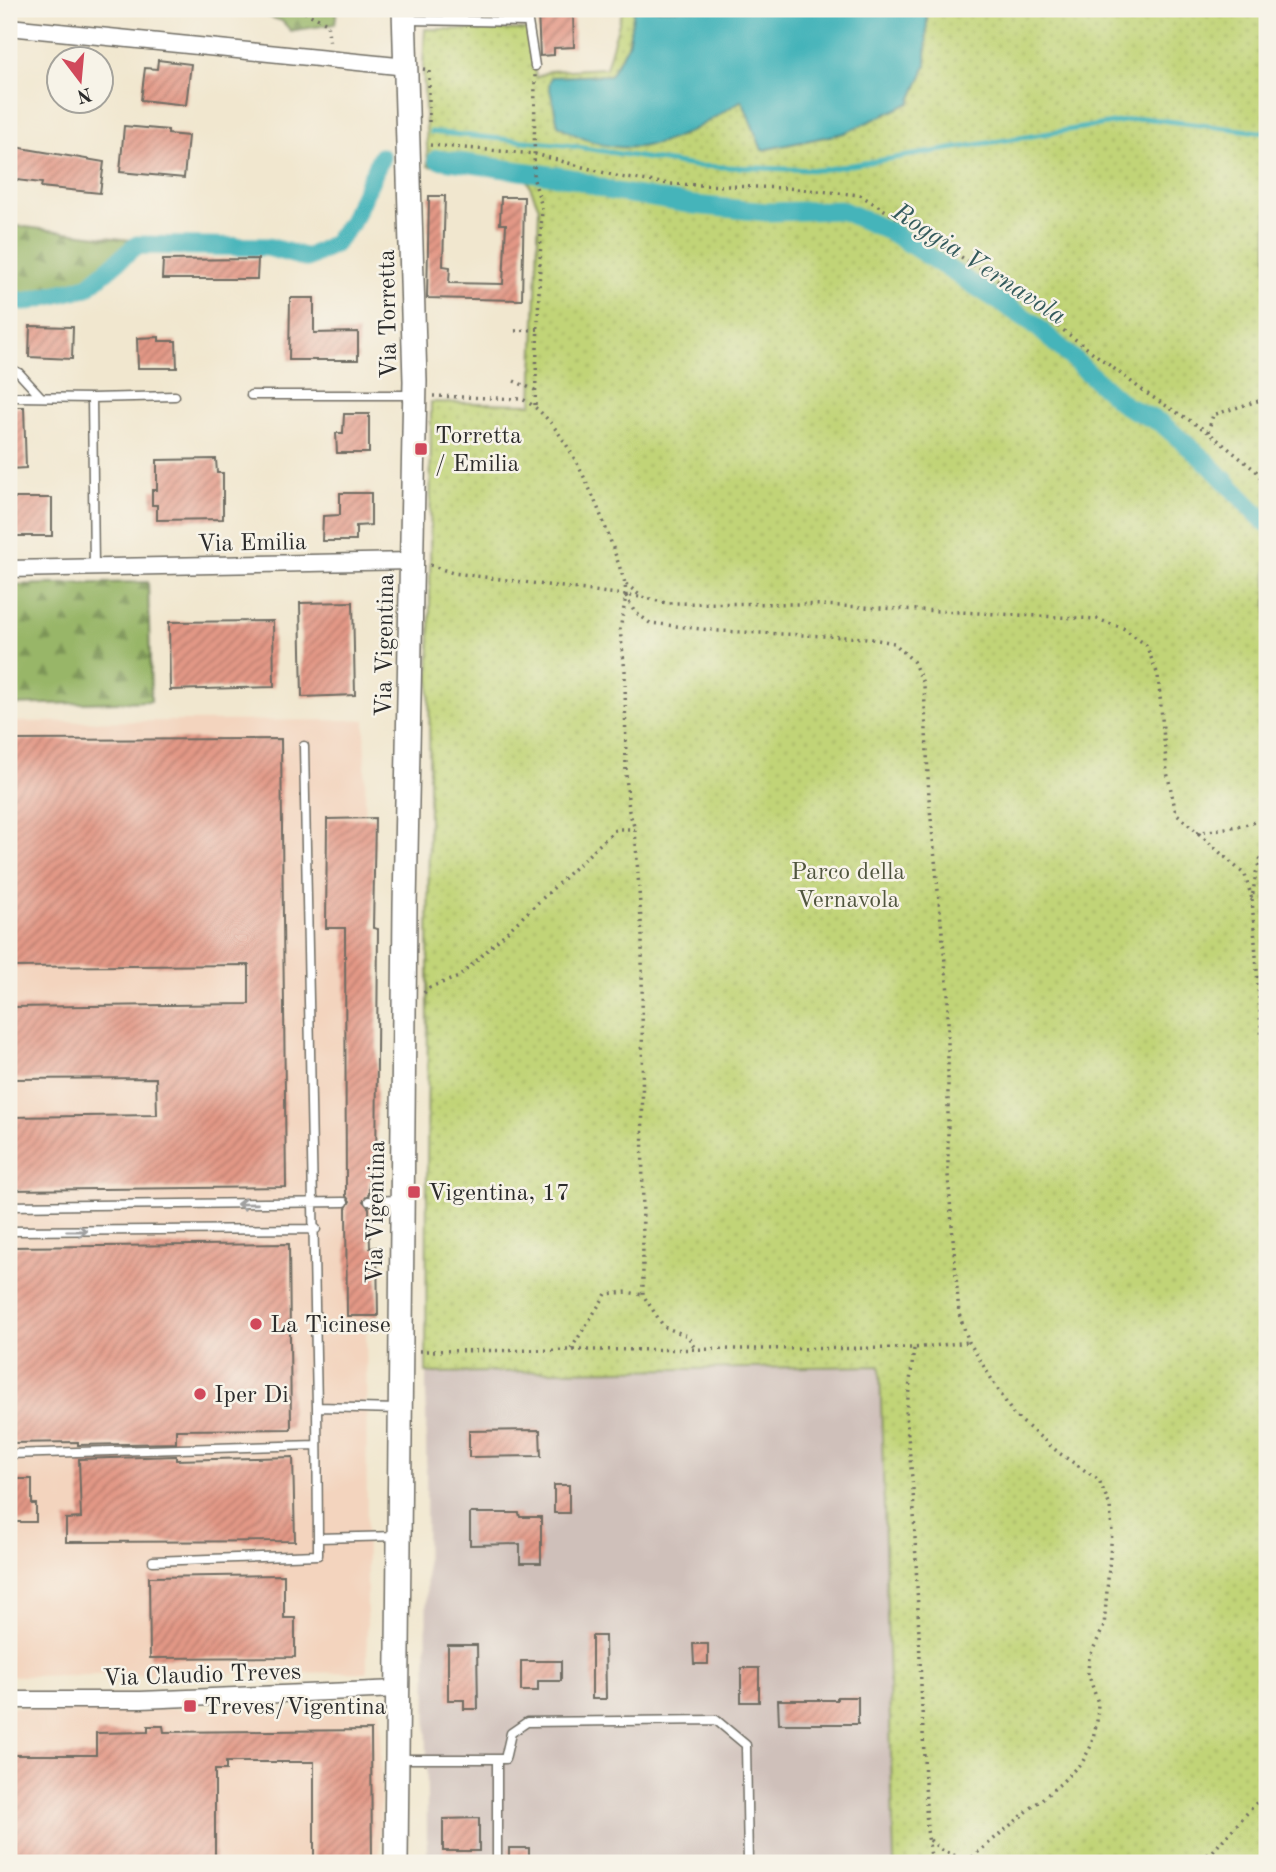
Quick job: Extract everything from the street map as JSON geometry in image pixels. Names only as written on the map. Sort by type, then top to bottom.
[{"type":"street","name":"Via Torretta","points":[[404,14],[419,396],[412,561]]},
{"type":"street","points":[[9,26],[407,66]]},
{"type":"street","name":"Via Emilia","points":[[9,569],[412,561]]},
{"type":"street","name":"Via Vigentina","points":[[396,1863],[402,1200],[412,561]]},
{"type":"street","name":"Via Claudio Treves","points":[[9,1700],[141,1700],[397,1689]]},
{"type":"lane","points":[[404,14],[528,22],[535,66]]},
{"type":"lane","points":[[9,368],[19,373],[41,397]]},
{"type":"lane","points":[[251,395],[419,396]]},
{"type":"lane","points":[[17,397],[175,396]]},
{"type":"lane","points":[[92,398],[94,568]]},
{"type":"lane","points":[[153,1561],[318,1555],[316,1229],[304,746]]},
{"type":"lane","points":[[369,1201],[402,1200]]},
{"type":"lane","points":[[9,1206],[344,1202]]},
{"type":"lane","points":[[9,1231],[316,1229]]},
{"type":"lane","points":[[317,1407],[400,1409]]},
{"type":"lane","points":[[9,1454],[317,1445]]},
{"type":"lane","points":[[318,1538],[398,1536]]},
{"type":"lane","points":[[397,1759],[505,1759],[511,1733],[527,1722],[716,1720],[746,1745],[748,1863]]},
{"type":"lane","points":[[497,1863],[498,1759]]},
{"type":"path","points":[[298,9],[327,23],[332,53],[336,60]]},
{"type":"path","points":[[407,66],[429,69],[430,147],[535,157],[620,177],[669,184],[787,188],[860,195],[992,276],[1146,393],[1208,432],[1256,471],[1267,487]]},
{"type":"path","points":[[535,66],[534,180],[542,207],[535,405]]},
{"type":"path","points":[[514,331],[539,329]]},
{"type":"path","points":[[514,381],[535,390]]},
{"type":"path","points":[[419,396],[522,398],[535,405],[568,446],[585,479],[625,583],[626,596],[620,630],[625,671],[626,775],[629,811],[635,830],[642,936],[643,1295],[664,1326],[688,1336],[695,1349]]},
{"type":"path","points":[[1208,432],[1213,415],[1267,398]]},
{"type":"path","points":[[435,567],[453,573],[642,597],[666,603],[802,604],[1097,619],[1123,628],[1146,645],[1158,675],[1167,772],[1176,813],[1245,875],[1252,899],[1267,1114]]},
{"type":"path","points":[[625,583],[642,597]]},
{"type":"path","points":[[626,596],[634,611],[650,623],[719,631],[867,638],[894,643],[918,669],[924,685],[929,798],[948,993],[948,1175],[959,1314],[969,1342],[1013,1415],[1059,1453],[1098,1480],[1108,1499],[1112,1532],[1104,1626],[1088,1658],[1088,1673],[1098,1703],[1097,1721],[1091,1746],[1083,1761],[1060,1784],[967,1862],[941,1850],[929,1839]]},
{"type":"path","points":[[1197,833],[1249,824],[1267,817]]},
{"type":"path","points":[[420,997],[429,987],[459,977],[615,829],[635,830]]},
{"type":"path","points":[[1252,899],[1256,873],[1267,838]]},
{"type":"path","points":[[570,1350],[590,1323],[606,1294],[628,1292],[643,1295]]},
{"type":"path","points":[[417,1351],[914,1348],[969,1342]]},
{"type":"path","points":[[914,1348],[906,1414],[932,1863]]},
{"type":"path","points":[[1206,1863],[1213,1851],[1267,1791]]},
{"type":"path","points":[[1196,1863],[1213,1851]]},
{"type":"shaded area","points":[[365,720],[367,1672],[9,1676],[9,722]]},
{"type":"shaded area","points":[[881,1366],[894,1863],[427,1863],[426,1373]]},
{"type":"shaded area","points":[[9,1707],[381,1711],[380,1863],[9,1863]]},
{"type":"green space","points":[[247,9],[337,9],[335,24],[291,31],[282,21]]},
{"type":"green space","name":"Parco della Vernavola","points":[[623,9],[1267,9],[1267,1863],[894,1863],[880,1366],[426,1373],[431,402],[532,404],[539,208],[527,179],[428,166],[423,67],[425,29],[528,30],[536,78],[549,71],[606,68]]},
{"type":"green space","points":[[9,225],[130,240],[85,280],[22,296],[9,293]]},
{"type":"green space","points":[[148,582],[151,701],[9,705],[9,585]]},
{"type":"water","points":[[634,9],[927,9],[926,66],[910,103],[844,133],[762,150],[742,100],[697,128],[653,145],[631,148],[608,146],[583,139],[558,125],[549,85],[551,77],[610,75],[628,45]]},
{"type":"building","points":[[573,11],[574,47],[554,48],[554,55],[540,56],[538,12]]},
{"type":"building","points":[[158,60],[191,64],[186,105],[141,100],[145,68],[157,69]]},
{"type":"building","points":[[124,126],[168,130],[168,134],[188,136],[184,178],[120,172]]},
{"type":"building","points":[[9,146],[104,162],[100,193],[41,187],[42,183],[9,179]]},
{"type":"building","points":[[429,196],[445,196],[443,266],[450,267],[449,283],[503,284],[506,224],[500,224],[501,197],[524,197],[522,300],[427,298]]},
{"type":"building","points":[[258,259],[257,279],[162,279],[163,260]]},
{"type":"building","points":[[290,298],[314,298],[314,333],[358,332],[358,360],[289,360]]},
{"type":"building","points":[[30,326],[73,327],[72,359],[29,357]]},
{"type":"building","points":[[159,337],[159,341],[176,341],[177,368],[138,368],[137,338]]},
{"type":"building","points":[[9,407],[24,407],[26,468],[9,469]]},
{"type":"building","points":[[344,414],[369,414],[369,453],[337,453],[336,433],[343,433]]},
{"type":"building","points":[[216,459],[217,473],[223,473],[223,519],[157,520],[157,505],[152,505],[152,490],[157,490],[157,460]]},
{"type":"building","points":[[340,493],[371,493],[371,525],[356,526],[356,541],[322,541],[323,516],[340,515]]},
{"type":"building","points":[[9,498],[52,498],[52,536],[9,536]]},
{"type":"building","points":[[353,602],[355,695],[302,697],[300,603]]},
{"type":"building","points":[[273,621],[274,687],[170,690],[169,622]]},
{"type":"building","points":[[281,739],[286,1187],[9,1190],[9,1117],[157,1115],[156,1078],[9,1079],[9,1007],[249,1004],[249,965],[9,967],[9,740]]},
{"type":"building","points":[[375,818],[373,928],[378,929],[376,1180],[369,1180],[369,1194],[363,1201],[369,1208],[370,1248],[377,1247],[378,1316],[347,1316],[346,1208],[350,1201],[346,1196],[345,928],[326,928],[327,819]]},
{"type":"building","points":[[289,1244],[291,1429],[176,1430],[176,1443],[9,1443],[9,1247]]},
{"type":"building","points":[[540,1430],[541,1456],[469,1457],[469,1431]]},
{"type":"building","points":[[176,1456],[176,1460],[293,1457],[295,1541],[66,1542],[66,1519],[81,1518],[79,1459]]},
{"type":"building","points":[[16,1479],[32,1479],[32,1504],[36,1504],[36,1522],[9,1522],[9,1489],[16,1489]]},
{"type":"building","points":[[554,1485],[569,1485],[569,1513],[554,1513]]},
{"type":"building","points":[[470,1513],[519,1513],[520,1517],[541,1517],[541,1563],[520,1563],[520,1544],[470,1545]]},
{"type":"building","points":[[284,1575],[284,1618],[295,1618],[295,1657],[150,1658],[149,1577]]},
{"type":"building","points":[[592,1636],[605,1636],[606,1699],[592,1699]]},
{"type":"building","points":[[693,1644],[708,1644],[708,1664],[694,1664]]},
{"type":"building","points":[[448,1645],[477,1645],[478,1709],[464,1709],[464,1700],[448,1700]]},
{"type":"building","points":[[521,1661],[561,1661],[561,1681],[538,1681],[538,1691],[521,1691]]},
{"type":"building","points":[[741,1668],[759,1668],[759,1702],[741,1702]]},
{"type":"building","points":[[837,1697],[858,1697],[858,1724],[779,1724],[778,1700],[837,1700]]},
{"type":"building","points":[[148,1726],[163,1726],[164,1732],[371,1730],[372,1863],[314,1863],[314,1762],[226,1762],[226,1770],[215,1770],[215,1863],[9,1863],[9,1755],[96,1755],[96,1733],[148,1732]]},
{"type":"building","points":[[479,1818],[479,1851],[443,1851],[443,1819]]},
{"type":"building","points":[[509,1848],[529,1848],[529,1863],[509,1863]]},
{"type":"waterway","points":[[431,132],[566,145],[694,166],[820,170],[1143,118],[1267,133]]},
{"type":"waterway","name":"Roggia Vernavola","points":[[9,297],[24,302],[87,287],[137,245],[268,247],[307,258],[334,244],[351,223],[381,157]]},
{"type":"waterway","name":"Roggia Vernavola","points":[[437,159],[571,178],[611,191],[694,205],[767,212],[841,210],[891,232],[1033,323],[1124,405],[1161,423],[1208,463],[1267,524]]},
{"type":"place","name":"Torretta / Emilia","points":[[421,449]]},
{"type":"place","name":"Vigentina, 17","points":[[414,1192]]},
{"type":"place","name":"La Ticinese","points":[[256,1324]]},
{"type":"place","name":"Iper Di","points":[[200,1394]]},
{"type":"place","name":"Treves/Vigentina","points":[[190,1706]]}]
